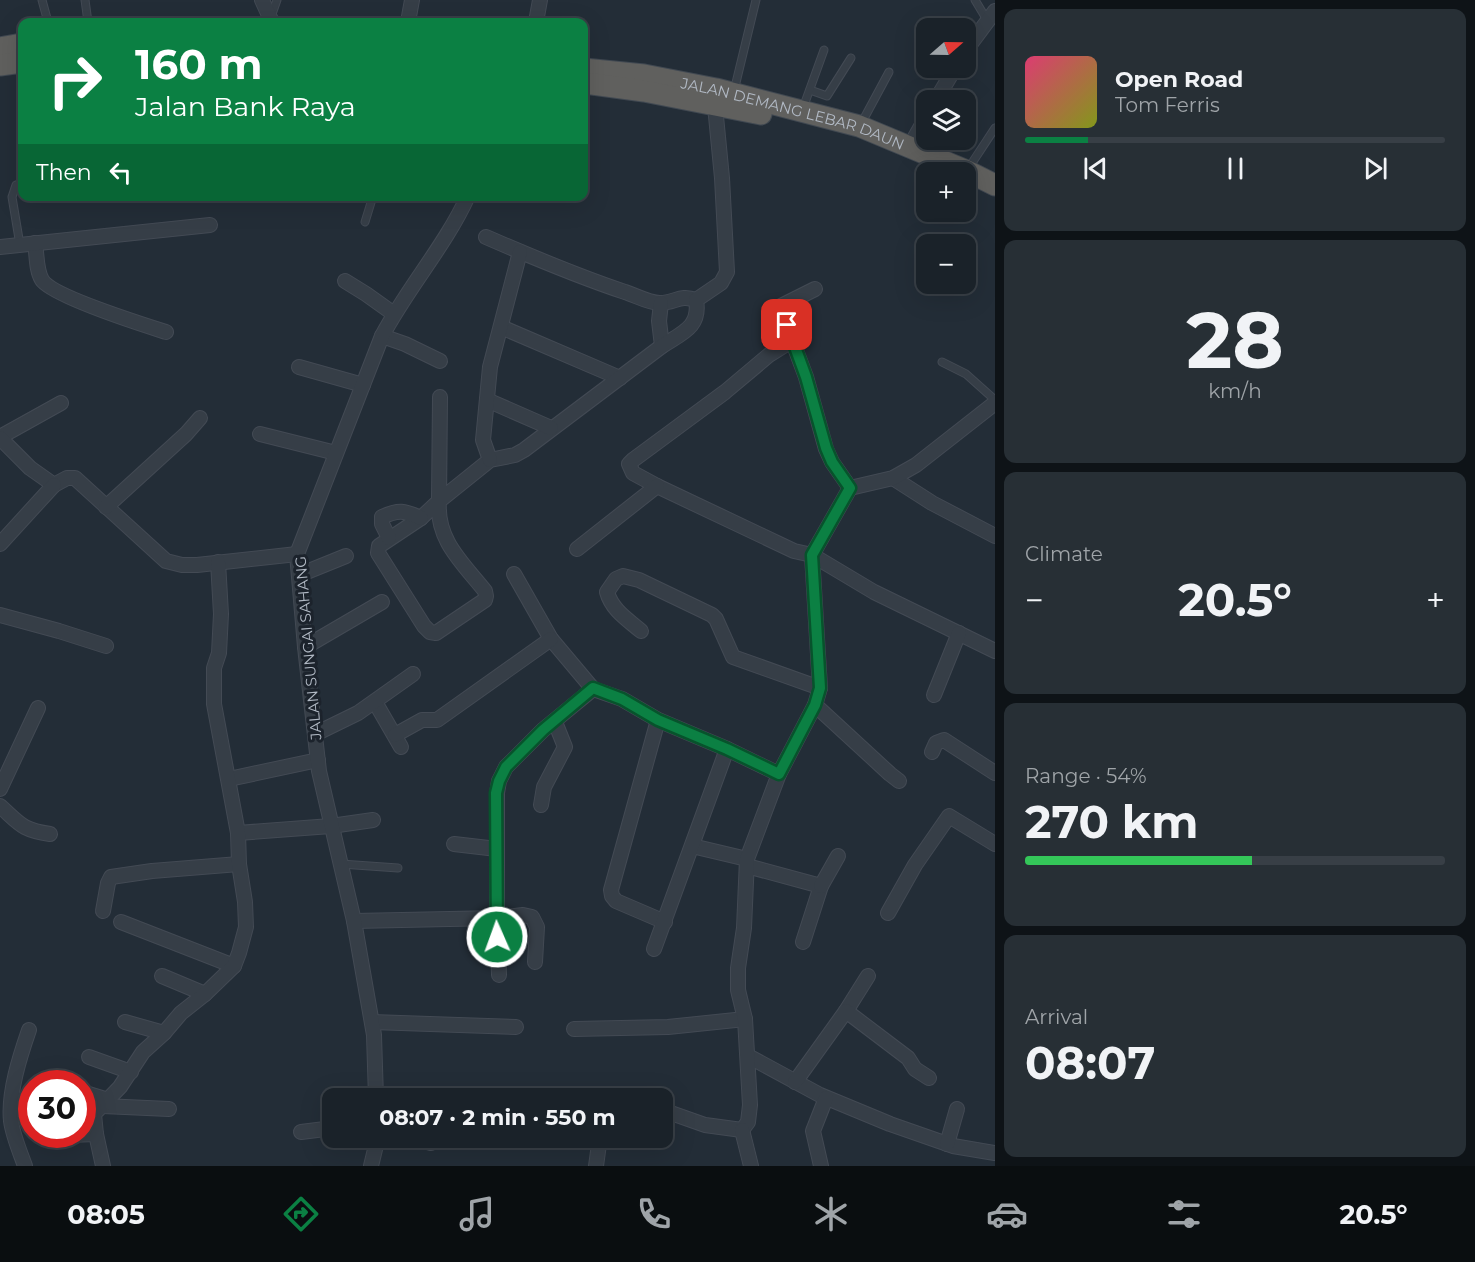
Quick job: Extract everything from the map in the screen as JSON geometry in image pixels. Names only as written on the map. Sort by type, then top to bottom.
[{"type":"highway","points":[[0,48],[18,45]]},
{"type":"highway","points":[[0,65],[18,63]]},
{"type":"highway","name":"JALAN DEMANG LEBAR DAUN","points":[[588,69],[644,75],[802,110],[859,126],[910,146],[938,162]]},
{"type":"highway","name":"JALAN DEMANG LEBAR DAUN","points":[[588,84],[644,91],[774,117],[852,138],[916,162]]},
{"type":"highway","name":"JALAN DEMANG LEBAR DAUN","points":[[976,180],[995,185]]},
{"type":"highway","name":"JALAN DEMANG LEBAR DAUN","points":[[976,186],[995,200]]},
{"type":"street","points":[[262,0],[270,18]]},
{"type":"street","points":[[409,18],[412,0]]},
{"type":"street","points":[[537,18],[540,0]]},
{"type":"street","points":[[976,36],[991,15]]},
{"type":"street","points":[[696,300],[721,284],[727,272],[715,106]]},
{"type":"street","points":[[910,146],[916,135]]},
{"type":"street","name":"JALAN SUNGAI SAHANG","points":[[375,1088],[372,1022],[354,921],[318,760],[297,554],[382,336],[394,314],[452,230],[466,201]]},
{"type":"street","points":[[0,247],[210,225]]},
{"type":"street","points":[[486,237],[576,275],[661,303],[688,297],[696,300]]},
{"type":"street","points":[[35,243],[38,272],[46,285],[93,307],[166,332]]},
{"type":"street","points":[[490,460],[483,440],[490,367],[520,252]]},
{"type":"street","points":[[345,281],[394,314]]},
{"type":"street","points":[[815,289],[781,306],[781,311],[793,340],[826,448],[832,462],[850,488]]},
{"type":"street","points":[[440,397],[439,501],[438,518],[444,538],[486,596],[485,600],[436,633],[430,632],[424,626],[378,553],[379,546],[421,518],[439,501],[490,460],[515,455],[662,346],[686,331],[699,313],[696,300]]},
{"type":"street","points":[[661,303],[659,321],[662,346]]},
{"type":"street","points":[[501,327],[620,378]]},
{"type":"street","points":[[382,336],[440,361]]},
{"type":"street","points":[[793,340],[769,355],[717,398],[633,460],[629,464],[633,472],[657,486],[794,551],[812,555],[874,592],[995,651]]},
{"type":"street","points":[[299,367],[363,385]]},
{"type":"street","points":[[487,400],[551,428]]},
{"type":"street","points":[[742,1130],[748,1122],[750,1106],[745,1019],[738,990],[747,862],[779,774],[815,705],[820,688],[812,555],[850,488],[893,478],[930,455],[995,402]]},
{"type":"street","points":[[54,485],[30,468],[0,438],[61,403]]},
{"type":"street","points":[[106,507],[186,434],[200,418]]},
{"type":"street","points":[[260,434],[336,453]]},
{"type":"street","points":[[0,544],[54,485],[67,478],[75,478],[166,561],[182,565],[197,565],[297,554]]},
{"type":"street","points":[[893,478],[932,503],[995,536]]},
{"type":"street","points":[[577,549],[657,486]]},
{"type":"street","points":[[389,538],[382,524],[382,517],[393,512],[404,511],[421,518]]},
{"type":"street","points":[[299,574],[346,556]]},
{"type":"street","points":[[96,1112],[120,1087],[143,1052],[164,1033],[181,1012],[205,994],[234,966],[246,927],[245,902],[238,864],[238,833],[214,704],[214,668],[219,653],[221,615],[218,562]]},
{"type":"street","points":[[514,574],[551,639],[593,688],[622,699],[658,720],[779,774]]},
{"type":"street","points":[[641,631],[614,608],[609,600],[607,592],[616,579],[623,576],[639,580],[712,615],[733,657],[820,688]]},
{"type":"street","points":[[305,647],[382,602]]},
{"type":"street","points":[[1,619],[106,646]]},
{"type":"street","points":[[934,695],[959,633]]},
{"type":"street","points":[[375,702],[398,741],[422,720],[437,720],[551,639]]},
{"type":"street","points":[[315,734],[358,713],[413,674]]},
{"type":"street","points":[[499,975],[496,918],[496,793],[499,781],[506,767],[543,730],[593,688]]},
{"type":"street","points":[[815,705],[899,781]]},
{"type":"street","points":[[0,789],[38,708]]},
{"type":"street","points":[[658,720],[611,890],[616,901],[665,922]]},
{"type":"street","points":[[541,806],[544,787],[565,747],[555,722]]},
{"type":"street","points":[[932,752],[936,743],[944,740],[995,773]]},
{"type":"street","points":[[654,949],[727,749]]},
{"type":"street","points":[[229,779],[318,760]]},
{"type":"street","points":[[0,806],[18,824],[28,830],[51,834]]},
{"type":"street","points":[[888,913],[915,865],[950,816],[995,844]]},
{"type":"street","points":[[238,833],[331,826],[373,820]]},
{"type":"street","points":[[454,844],[497,849]]},
{"type":"street","points":[[692,846],[821,886]]},
{"type":"street","points":[[803,942],[821,886],[838,856]]},
{"type":"street","points":[[103,911],[111,877],[238,864]]},
{"type":"street","points":[[354,921],[532,916],[537,927],[535,962]]},
{"type":"street","points":[[121,922],[234,966]]},
{"type":"street","points":[[162,976],[205,994]]},
{"type":"street","points":[[795,1082],[868,976]]},
{"type":"street","points":[[846,1011],[908,1058],[915,1069],[929,1078]]},
{"type":"street","points":[[574,1029],[668,1027],[745,1019]]},
{"type":"street","points":[[125,1022],[164,1033]]},
{"type":"street","points":[[372,1022],[516,1027]]},
{"type":"street","points":[[25,1166],[5,1104],[28,1030]]},
{"type":"street","points":[[748,1056],[826,1098],[890,1124],[947,1144],[995,1153]]},
{"type":"street","points":[[88,1057],[131,1072]]},
{"type":"street","points":[[96,1098],[106,1103],[169,1109]]},
{"type":"street","points":[[821,1166],[813,1131],[826,1098]]},
{"type":"street","points":[[947,1144],[957,1109]]},
{"type":"street","points":[[673,1114],[720,1128],[742,1130]]},
{"type":"street","points":[[301,1132],[322,1129]]},
{"type":"street","points":[[742,1130],[751,1166]]},
{"type":"street","points":[[96,1134],[103,1166]]},
{"type":"street","points":[[371,1166],[375,1148]]},
{"type":"street","points":[[596,1166],[598,1148]]},
{"type":"lane","points":[[42,0],[47,18]]},
{"type":"lane","points":[[85,0],[87,18]]},
{"type":"lane","points":[[272,18],[277,0]]},
{"type":"lane","points":[[733,93],[756,0]]},
{"type":"lane","points":[[975,0],[991,15]]},
{"type":"lane","points":[[802,110],[824,50]]},
{"type":"lane","points":[[810,90],[827,96],[851,58]]},
{"type":"lane","points":[[859,126],[889,72]]},
{"type":"lane","points":[[975,162],[995,128]]},
{"type":"lane","points":[[18,184],[12,197],[20,245]]},
{"type":"lane","points":[[365,222],[371,201]]},
{"type":"lane","points":[[942,362],[966,374],[995,402]]},
{"type":"lane","points":[[341,864],[398,868]]},
{"type":"route","points":[[497,937],[496,793],[499,781],[506,767],[543,730],[593,688],[622,699],[658,720],[779,774],[815,705],[820,688],[812,555],[850,488],[832,462],[826,448],[806,377],[787,325]]}]
